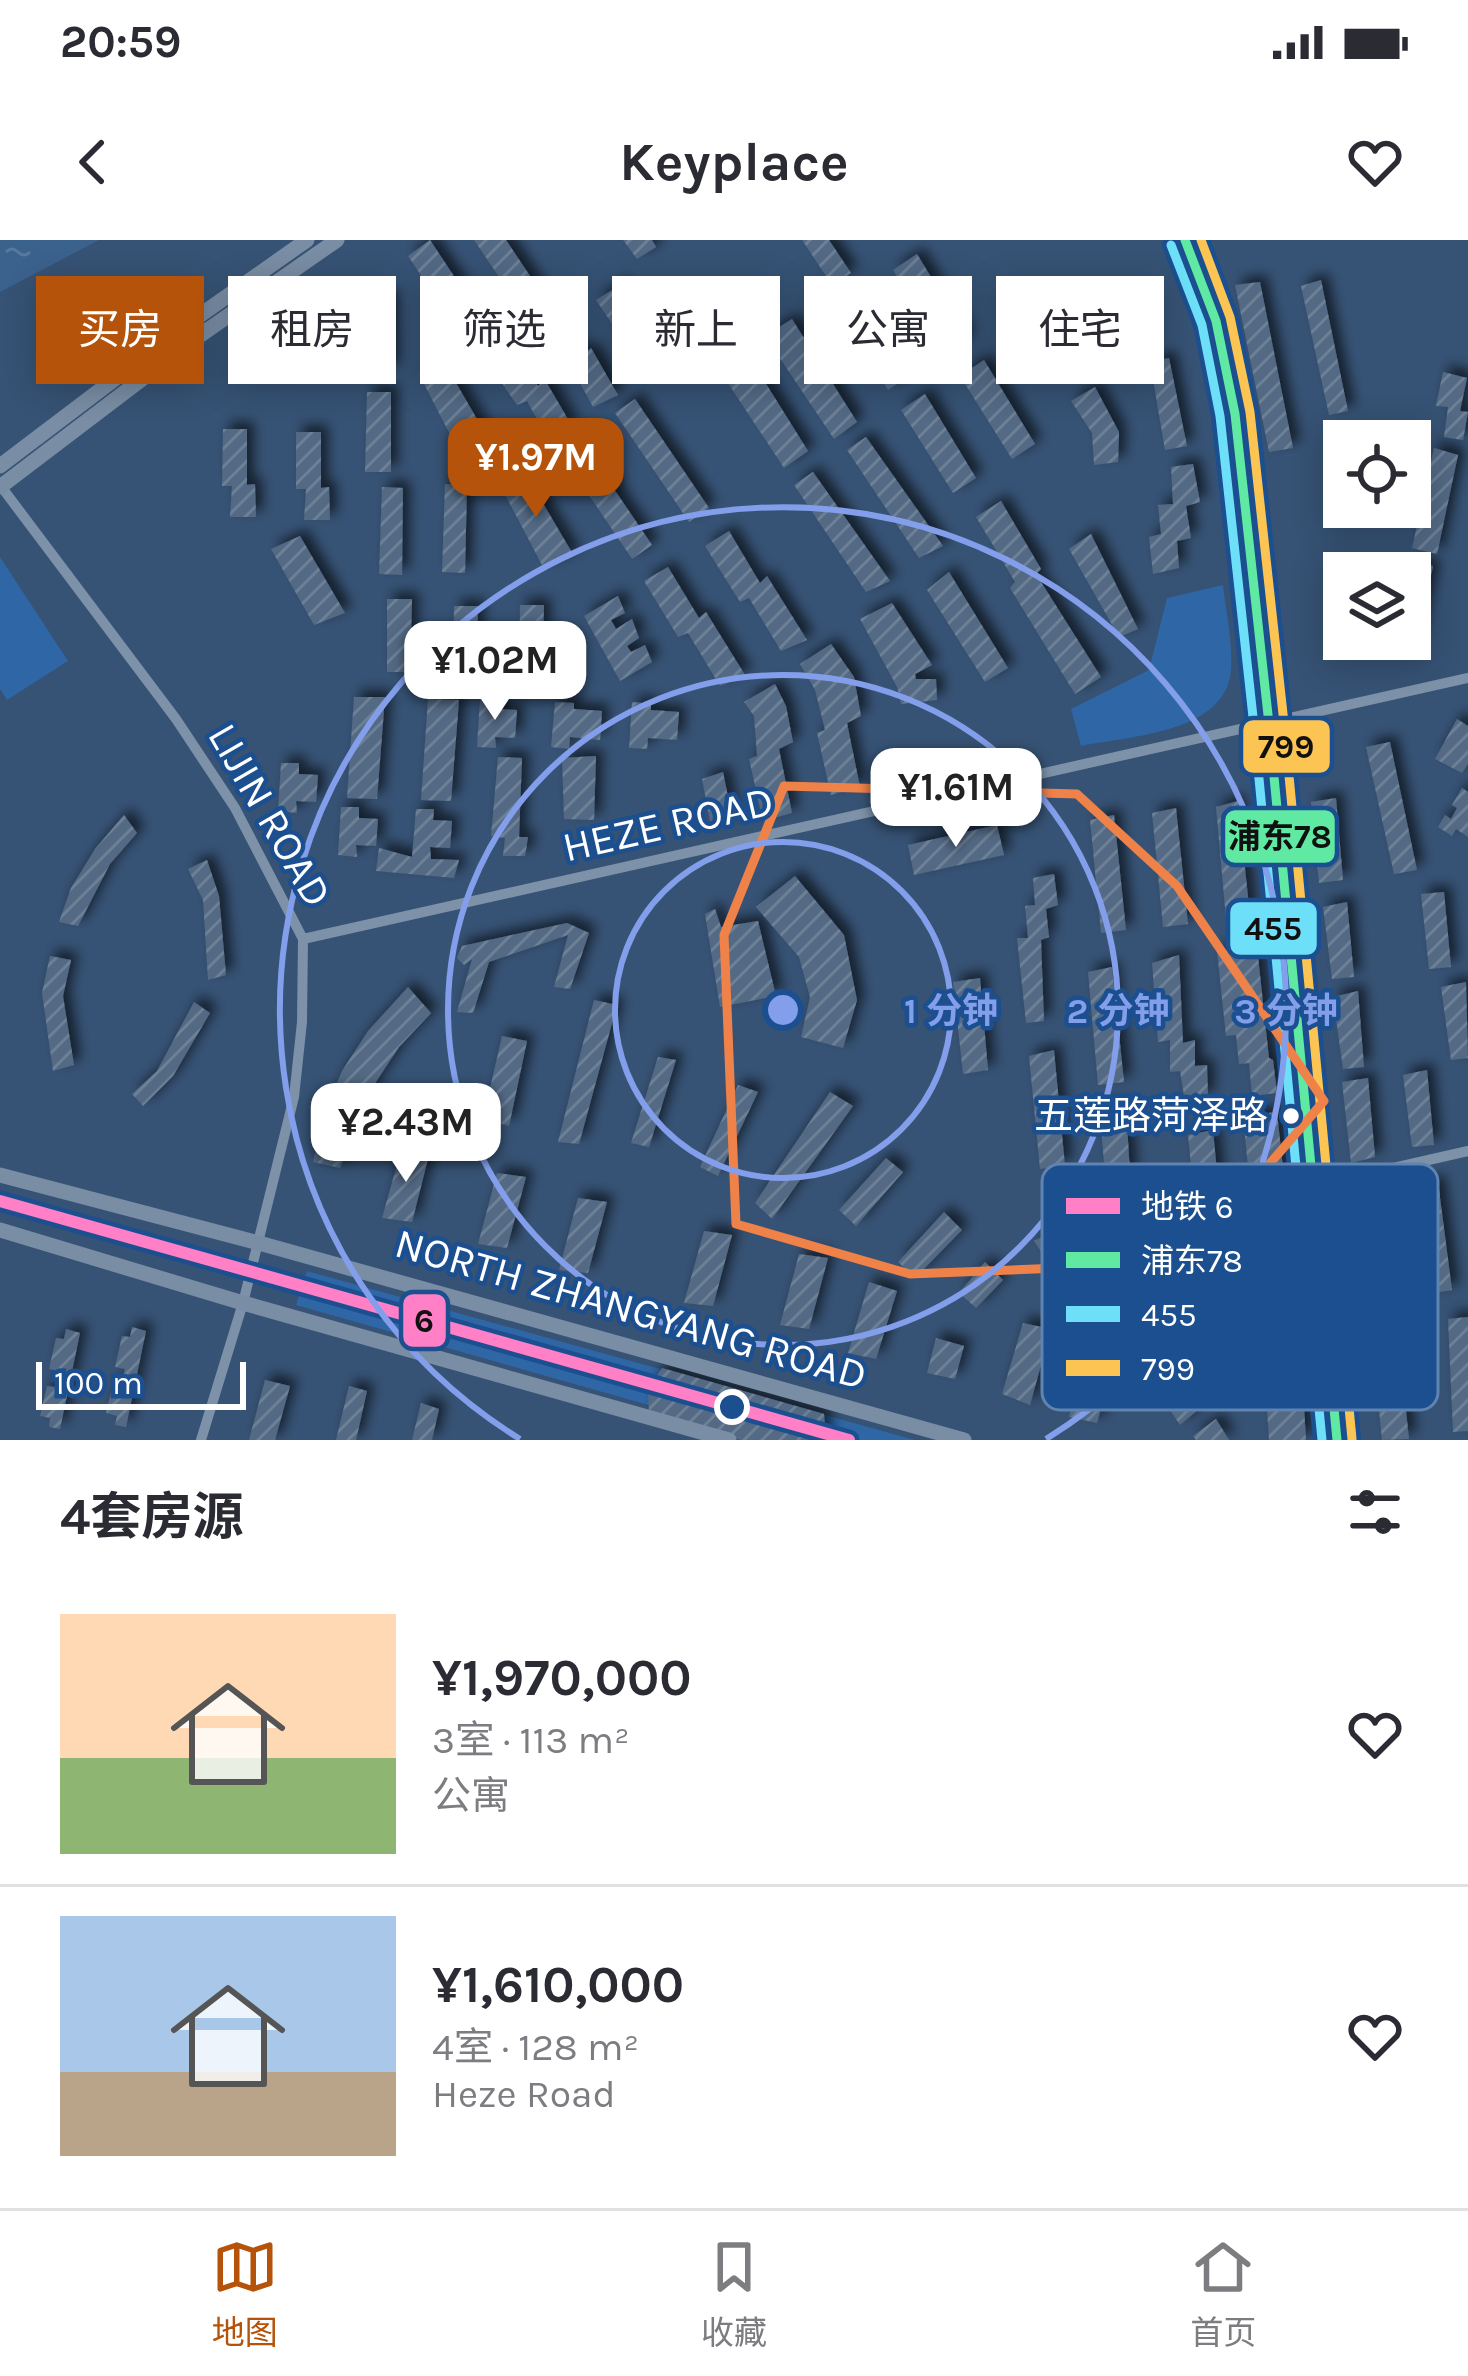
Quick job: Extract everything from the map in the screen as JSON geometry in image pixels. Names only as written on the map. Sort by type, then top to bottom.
[{"type":"main road","points":[[0,466],[307,240]]},
{"type":"main road","points":[[0,486],[210,328],[337,240]]},
{"type":"main road","points":[[1185,240],[1216,321],[1230,382],[1312,1164]]},
{"type":"main road","name":"NORTH ZHANGYANG ROAD","points":[[0,1175],[964,1440]]},
{"type":"main road","points":[[0,1230],[242,1304],[728,1440]]},
{"type":"main road","points":[[1334,1410],[1337,1440]]},
{"type":"street","name":"LIJIN ROAD","points":[[0,486],[212,772],[236,808],[303,939],[302,1022],[294,1097],[259,1243],[201,1440]]},
{"type":"street","name":"HEZE ROAD","points":[[303,939],[1468,678]]},
{"type":"street","points":[[1411,1164],[1468,1151]]},
{"type":"highlighted area","points":[[784,786],[1077,794],[1177,886],[1324,1101],[1184,1263],[910,1274],[736,1224],[724,935]]},
{"type":"shaded area","points":[[0,557],[68,661],[7,700],[0,689]]},
{"type":"shaded area","points":[[1223,585],[1231,670],[1225,691],[1212,707],[1172,728],[1081,746],[1071,709],[1149,670],[1167,598]]},
{"type":"shaded area","points":[[307,1271],[915,1440],[772,1440],[296,1305]]},
{"type":"water","points":[[0,240],[99,240],[0,292]]},
{"type":"building","points":[[430,240],[454,276],[421,276],[408,256]]},
{"type":"building","points":[[474,240],[506,240],[530,276],[498,276]]},
{"type":"building","points":[[623,240],[652,240],[656,247],[637,259]]},
{"type":"building","points":[[802,240],[829,240],[851,273],[826,276]]},
{"type":"building","points":[[917,254],[930,276],[897,276],[893,270]]},
{"type":"building","points":[[1321,280],[1348,411],[1329,415],[1301,286]]},
{"type":"building","points":[[1260,282],[1293,448],[1269,452],[1235,285]]},
{"type":"building","points":[[612,290],[612,324],[596,300]]},
{"type":"building","points":[[792,319],[804,338],[804,384],[833,384],[857,422],[834,439],[780,358],[780,327]]},
{"type":"building","points":[[591,348],[618,395],[593,407],[581,384],[588,384]]},
{"type":"building","points":[[1169,358],[1187,446],[1165,450],[1154,384],[1164,384],[1164,359]]},
{"type":"building","points":[[984,360],[1035,444],[1012,459],[965,384],[972,384],[972,368]]},
{"type":"building","points":[[1443,372],[1467,378],[1460,411],[1468,412],[1463,440],[1444,437],[1448,407],[1436,406]]},
{"type":"building","points":[[424,384],[457,384],[495,450],[464,462]]},
{"type":"building","points":[[502,384],[547,384],[572,426],[548,439],[527,401],[517,405]]},
{"type":"building","points":[[729,384],[766,384],[808,451],[784,468]]},
{"type":"building","points":[[1095,387],[1119,432],[1118,462],[1094,465],[1092,433],[1071,401]]},
{"type":"building","points":[[367,392],[391,392],[391,472],[365,472]]},
{"type":"building","points":[[925,394],[976,478],[953,493],[901,410]]},
{"type":"building","points":[[635,399],[709,508],[689,522],[615,413]]},
{"type":"building","points":[[223,429],[247,429],[247,485],[255,484],[256,517],[230,517],[232,486],[222,486]]},
{"type":"building","points":[[296,432],[321,432],[321,488],[329,487],[330,520],[304,520],[306,489],[296,489]]},
{"type":"building","points":[[578,436],[652,545],[632,559],[558,449]]},
{"type":"building","points":[[866,437],[943,546],[919,558],[847,450]]},
{"type":"building","points":[[1434,448],[1458,455],[1437,554],[1412,548],[1416,528],[1431,528]]},
{"type":"building","points":[[1193,464],[1200,502],[1186,506],[1191,538],[1177,541],[1179,568],[1153,574],[1149,537],[1161,534],[1158,505],[1173,504],[1171,467]]},
{"type":"building","points":[[524,471],[574,556],[544,569],[498,481]]},
{"type":"building","points":[[813,472],[890,581],[866,592],[794,485]]},
{"type":"building","points":[[445,484],[467,485],[465,573],[442,572]]},
{"type":"building","points":[[382,487],[403,488],[402,575],[379,574]]},
{"type":"building","points":[[1001,501],[1041,569],[1036,574],[1101,677],[1075,694],[1010,588],[1015,582],[976,517]]},
{"type":"building","points":[[729,531],[760,583],[767,576],[807,640],[781,651],[749,598],[740,602],[705,546]]},
{"type":"building","points":[[1091,534],[1138,629],[1119,637],[1069,549]]},
{"type":"building","points":[[300,536],[345,613],[314,625],[271,549]]},
{"type":"building","points":[[668,567],[699,618],[706,612],[745,675],[720,686],[688,633],[678,637],[644,581]]},
{"type":"building","points":[[949,572],[1008,668],[985,682],[927,590]]},
{"type":"building","points":[[618,596],[625,613],[611,620],[616,629],[632,619],[639,638],[627,646],[631,652],[645,645],[652,662],[620,681],[584,616]]},
{"type":"building","points":[[387,599],[412,599],[410,672],[387,672]]},
{"type":"building","points":[[892,603],[932,665],[915,674],[916,679],[936,679],[937,700],[901,704],[897,687],[860,619]]},
{"type":"building","points":[[520,605],[544,605],[542,677],[519,677]]},
{"type":"building","points":[[454,606],[478,606],[476,678],[453,679]]},
{"type":"building","points":[[831,644],[854,677],[861,716],[847,723],[860,787],[831,795],[817,733],[825,730],[815,690],[800,664]]},
{"type":"building","points":[[775,684],[786,706],[793,742],[779,749],[792,813],[763,821],[749,759],[757,756],[754,716],[744,702]]},
{"type":"building","points":[[354,697],[385,697],[377,799],[347,798]]},
{"type":"building","points":[[480,698],[498,699],[498,709],[517,710],[515,738],[495,737],[496,748],[477,747]]},
{"type":"building","points":[[428,699],[459,700],[451,801],[421,800]]},
{"type":"building","points":[[555,702],[602,711],[600,740],[570,737],[569,749],[551,747]]},
{"type":"building","points":[[632,702],[651,704],[651,710],[679,712],[677,740],[648,738],[647,749],[629,748]]},
{"type":"building","points":[[1457,719],[1468,726],[1468,764],[1462,773],[1435,759]]},
{"type":"building","points":[[1390,742],[1417,870],[1394,874],[1366,747]]},
{"type":"building","points":[[596,756],[594,820],[564,819],[562,758]]},
{"type":"building","points":[[498,757],[522,758],[519,837],[528,837],[525,856],[503,856],[505,838],[491,836]]},
{"type":"building","points":[[281,763],[299,763],[299,774],[318,775],[316,802],[296,801],[297,813],[278,811]]},
{"type":"building","points":[[723,772],[733,821],[711,826],[702,779]]},
{"type":"building","points":[[1462,788],[1468,792],[1468,837],[1456,829],[1452,836],[1438,827],[1445,815],[1451,819],[1457,808],[1452,805]]},
{"type":"building","points":[[1336,798],[1343,880],[1319,883],[1311,802]]},
{"type":"building","points":[[1238,801],[1250,916],[1226,919],[1216,807]]},
{"type":"building","points":[[341,807],[359,807],[359,818],[378,819],[376,846],[356,845],[357,857],[338,855]]},
{"type":"building","points":[[1176,808],[1188,924],[1163,927],[1152,813]]},
{"type":"building","points":[[416,809],[434,809],[433,820],[452,821],[450,848],[430,847],[431,859],[459,860],[454,878],[376,871],[379,848],[412,857]]},
{"type":"building","points":[[124,815],[137,833],[110,864],[78,926],[59,922],[71,888]]},
{"type":"building","points":[[1114,815],[1126,930],[1101,933],[1090,820]]},
{"type":"building","points":[[997,825],[1004,855],[914,875],[908,845]]},
{"type":"building","points":[[207,860],[219,896],[226,975],[208,980],[203,900],[188,869]]},
{"type":"building","points":[[1054,874],[1058,905],[1046,909],[1049,937],[1041,940],[1044,1021],[1026,1023],[1017,938],[1028,938],[1025,906],[1035,905],[1033,878]]},
{"type":"building","points":[[795,876],[844,935],[857,1000],[843,1048],[801,1037],[810,997],[799,957],[756,907]]},
{"type":"building","points":[[1444,892],[1451,967],[1429,969],[1421,894]]},
{"type":"building","points":[[1347,902],[1354,977],[1332,979],[1323,907]]},
{"type":"building","points":[[715,909],[721,927],[758,921],[776,996],[720,1007],[705,914]]},
{"type":"building","points":[[567,923],[589,933],[570,989],[554,987],[568,935],[489,962],[473,1013],[457,1012],[472,959],[464,965],[457,958],[462,946]]},
{"type":"building","points":[[1257,947],[1277,1093],[1252,1096],[1249,1063],[1239,1064],[1236,1035],[1226,1036],[1217,951]]},
{"type":"building","points":[[1179,955],[1183,1043],[1195,1040],[1195,1066],[1207,1065],[1208,1097],[1185,1102],[1180,1071],[1170,1072],[1170,1040],[1158,1042],[1152,963]]},
{"type":"building","points":[[50,956],[71,960],[63,996],[74,1065],[53,1071],[42,993]]},
{"type":"building","points":[[1112,967],[1124,1082],[1098,1085],[1088,972]]},
{"type":"building","points":[[980,978],[988,1070],[963,1074],[953,982]]},
{"type":"building","points":[[1466,982],[1468,1058],[1451,1060],[1441,987]]},
{"type":"building","points":[[408,987],[431,1013],[399,1047],[374,1085],[340,1168],[313,1162],[324,1113],[342,1071],[368,1031]]},
{"type":"building","points":[[1358,991],[1364,1067],[1343,1069],[1333,997]]},
{"type":"building","points":[[594,1000],[617,1005],[579,1144],[558,1142]]},
{"type":"building","points":[[194,1002],[210,1013],[173,1076],[143,1106],[132,1094],[157,1071]]},
{"type":"building","points":[[502,1036],[527,1041],[509,1126],[483,1119]]},
{"type":"building","points":[[1054,1050],[1065,1164],[1042,1164],[1040,1169],[1029,1056]]},
{"type":"building","points":[[658,1057],[676,1060],[649,1147],[631,1143]]},
{"type":"building","points":[[1427,1070],[1434,1145],[1412,1147],[1403,1075]]},
{"type":"building","points":[[1368,1078],[1375,1157],[1351,1163],[1342,1082]]},
{"type":"building","points":[[738,1085],[758,1092],[718,1176],[700,1167]]},
{"type":"building","points":[[830,1092],[853,1106],[772,1219],[755,1203]]},
{"type":"building","points":[[1126,1107],[1129,1164],[1104,1164],[1100,1111]]},
{"type":"building","points":[[1277,1112],[1283,1164],[1248,1164],[1243,1116]]},
{"type":"building","points":[[1213,1130],[1216,1164],[1191,1164],[1188,1135]]},
{"type":"building","points":[[402,1147],[430,1151],[412,1222],[382,1218]]},
{"type":"building","points":[[886,1158],[903,1172],[856,1226],[839,1210]]},
{"type":"building","points":[[497,1173],[526,1177],[507,1248],[478,1244]]},
{"type":"building","points":[[1438,1182],[1452,1290],[1438,1292]]},
{"type":"building","points":[[578,1198],[607,1202],[588,1273],[559,1270]]},
{"type":"building","points":[[944,1212],[962,1230],[915,1278],[898,1262]]},
{"type":"building","points":[[704,1231],[732,1235],[713,1306],[684,1303]]},
{"type":"building","points":[[799,1254],[828,1258],[809,1329],[780,1325]]},
{"type":"building","points":[[985,1262],[1003,1280],[976,1308],[959,1293]]},
{"type":"building","points":[[869,1282],[897,1291],[876,1359],[848,1353]]},
{"type":"building","points":[[1468,1317],[1468,1431],[1453,1432],[1448,1319]]},
{"type":"building","points":[[1023,1323],[1042,1327],[1042,1362],[1030,1405],[1002,1394]]},
{"type":"building","points":[[132,1327],[146,1331],[126,1427],[115,1425],[117,1416],[106,1413],[113,1384],[121,1384],[125,1369],[115,1367],[122,1336],[130,1337]]},
{"type":"building","points":[[66,1329],[80,1333],[60,1429],[49,1427],[50,1418],[40,1416],[47,1386],[55,1387],[59,1371],[49,1369],[56,1338],[64,1339]]},
{"type":"building","points":[[936,1338],[964,1346],[955,1379],[927,1373]]},
{"type":"building","points":[[662,1368],[824,1414],[826,1440],[741,1440],[649,1414],[648,1389]]},
{"type":"building","points":[[265,1380],[290,1386],[275,1440],[249,1440]]},
{"type":"building","points":[[349,1386],[367,1391],[356,1440],[336,1440]]},
{"type":"building","points":[[421,1403],[439,1409],[432,1440],[412,1440]]},
{"type":"building","points":[[1071,1410],[1101,1410],[1097,1423],[1069,1417]]},
{"type":"building","points":[[1170,1410],[1198,1410],[1180,1425]]},
{"type":"building","points":[[1267,1410],[1304,1410],[1306,1440],[1269,1440]]},
{"type":"building","points":[[1379,1410],[1406,1410],[1409,1439],[1382,1440]]},
{"type":"building","points":[[1216,1419],[1229,1440],[1196,1440],[1193,1436]]},
{"type":"metro line","name":"6","points":[[0,1201],[849,1440]]},
{"type":"transit line","name":"浦东78","points":[[1185,240],[1216,321],[1235,414],[1311,1164]]},
{"type":"transit line","name":"799","points":[[1201,240],[1230,317],[1250,412],[1326,1164]]},
{"type":"transit line","name":"455","points":[[1171,245],[1202,325],[1220,416],[1296,1164]]},
{"type":"transit line","name":"455","points":[[1319,1410],[1322,1440]]},
{"type":"transit line","name":"浦东78","points":[[1334,1410],[1337,1440]]},
{"type":"transit line","name":"799","points":[[1349,1410],[1352,1439]]},
{"type":"place","name":"五莲路菏泽路","points":[[1291,1116]]}]
